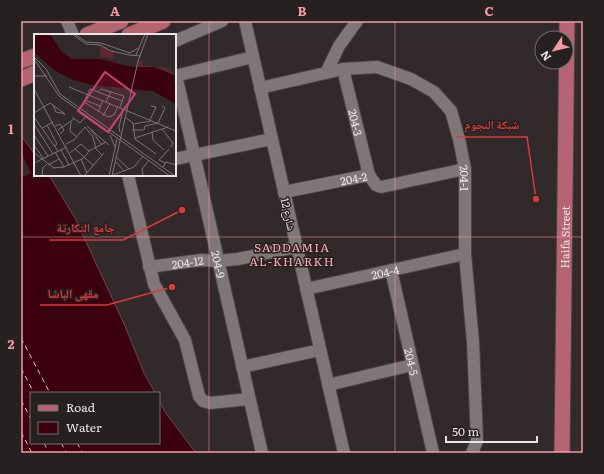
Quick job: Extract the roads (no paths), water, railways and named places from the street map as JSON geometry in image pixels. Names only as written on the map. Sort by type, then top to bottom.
[{"type":"main road","points":[[89,34],[121,21]]},
{"type":"main road","points":[[131,34],[163,21]]},
{"type":"main road","name":"Haifa Street","points":[[562,453],[567,21]]},
{"type":"main road","points":[[21,61],[34,56]]},
{"type":"main road","points":[[21,79],[34,73]]},
{"type":"street","points":[[67,21],[73,34]]},
{"type":"street","points":[[176,41],[222,21]]},
{"type":"street","name":"شارع 12","points":[[245,21],[344,453]]},
{"type":"street","points":[[326,73],[339,46],[357,21]]},
{"type":"street","points":[[176,75],[253,57]]},
{"type":"street","name":"204-1","points":[[260,88],[343,69],[377,68],[411,79],[434,92],[451,111],[466,169],[465,254],[473,342],[477,441],[472,453]]},
{"type":"street","name":"204-3","points":[[343,69],[369,175]]},
{"type":"street","name":"204-9","points":[[176,75],[262,453]]},
{"type":"street","points":[[176,159],[272,139]]},
{"type":"street","name":"204-2","points":[[284,192],[369,175],[376,185],[381,187],[466,169]]},
{"type":"street","points":[[128,176],[154,284],[185,340],[199,396],[203,402],[210,404],[249,399]]},
{"type":"street","name":"204-12","points":[[149,268],[202,260],[218,261],[238,259],[296,247]]},
{"type":"street","name":"204-4","points":[[306,289],[465,254]]},
{"type":"street","name":"204-5","points":[[391,270],[433,453]]},
{"type":"street","points":[[242,367],[320,350]]},
{"type":"street","points":[[328,385],[412,365]]},
{"type":"water","points":[[21,135],[34,154],[34,176],[50,176],[75,218],[125,326],[144,373],[154,392],[30,392],[30,444],[160,444],[160,402],[165,412],[196,453],[21,453]]},
{"type":"place","name":"شبكة النجوم","points":[[536,199]]},
{"type":"place","name":"جامع التكارتة","points":[[182,210]]},
{"type":"place","name":"مقهى الباشا","points":[[172,287]]},
{"type":"district","name":"SADDAMIA AL-KHARKH","points":[[292,254]]}]
